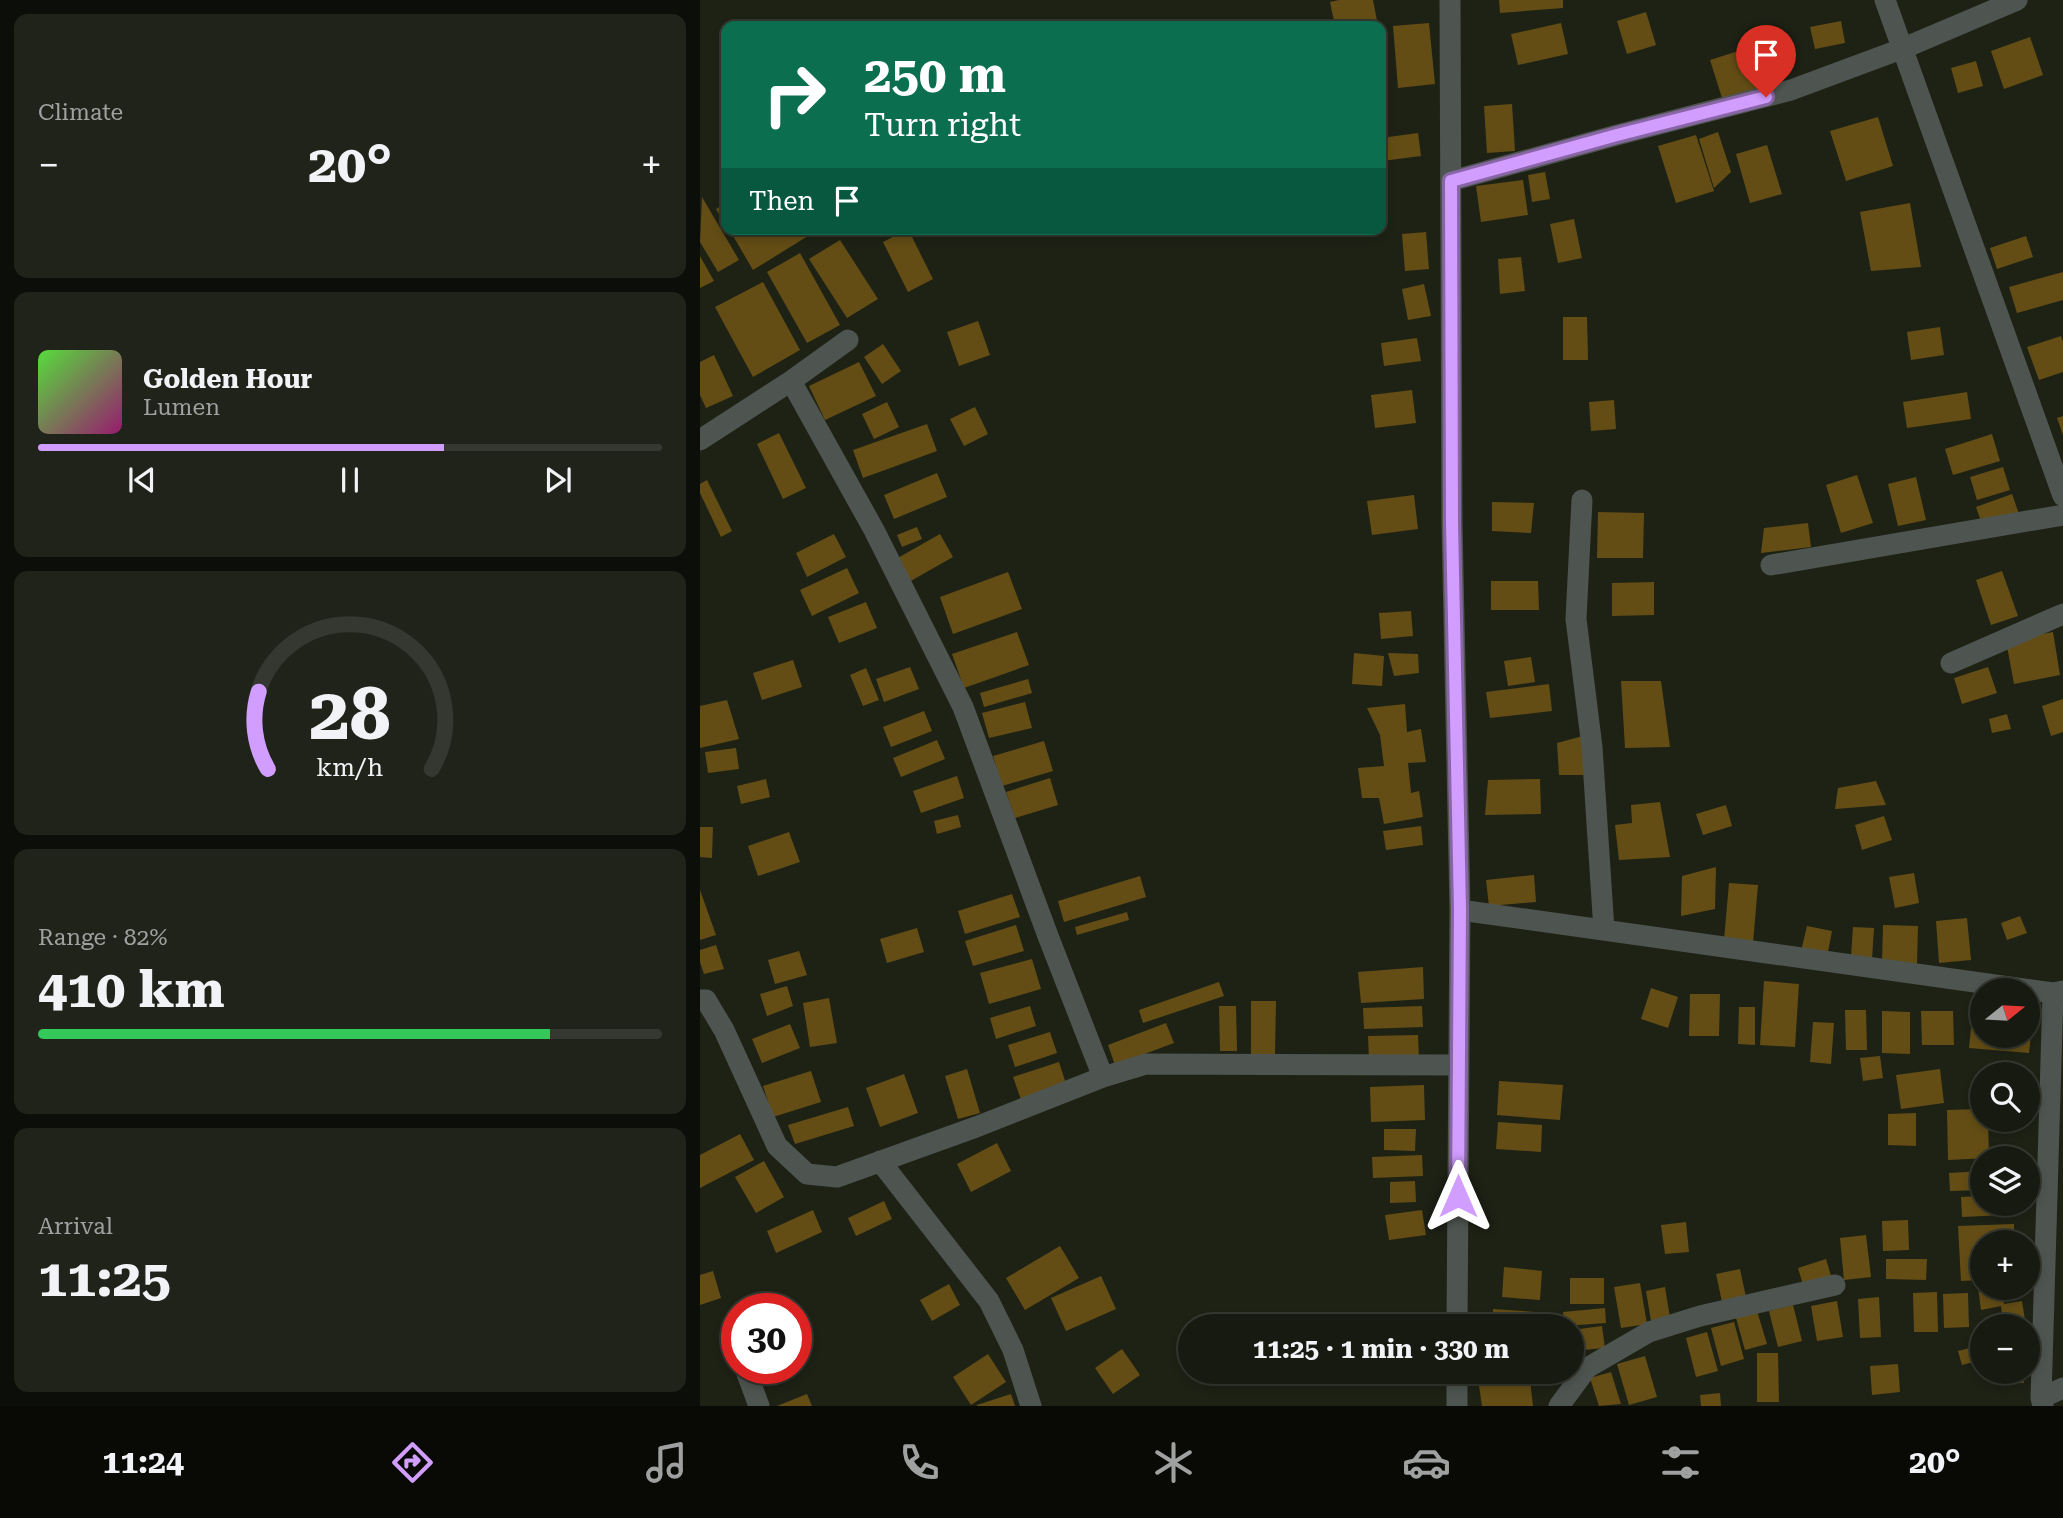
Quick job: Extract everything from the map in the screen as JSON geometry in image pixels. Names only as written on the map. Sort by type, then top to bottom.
[{"type":"street","points":[[1450,0],[1452,509],[1460,910],[1457,1314]]},
{"type":"street","points":[[1885,0],[2063,496]]},
{"type":"street","points":[[1451,181],[1791,90],[1904,48],[2017,0]]},
{"type":"street","points":[[700,440],[848,340]]},
{"type":"street","points":[[791,381],[874,530],[963,707],[1103,1077]]},
{"type":"street","points":[[1582,500],[1576,619],[1592,747],[1604,930]]},
{"type":"street","points":[[1771,565],[2063,515]]},
{"type":"street","points":[[1951,663],[2063,614]]},
{"type":"street","points":[[1460,910],[2058,992],[2042,1402]]},
{"type":"street","points":[[700,1000],[706,1000],[724,1030],[777,1146],[807,1174],[837,1177],[999,1119],[1103,1077],[1146,1064],[1459,1065]]},
{"type":"street","points":[[880,1161],[989,1301],[1013,1350],[1031,1406]]},
{"type":"street","points":[[1559,1406],[1587,1368],[1648,1332],[1700,1316],[1835,1285]]},
{"type":"street","points":[[750,1384],[759,1406]]},
{"type":"street","points":[[1457,1384],[1457,1406]]},
{"type":"street","points":[[2042,1402],[2063,1388]]},
{"type":"building","points":[[1373,0],[1377,21],[1334,21],[1330,2]]},
{"type":"building","points":[[1499,0],[1563,0],[1563,8],[1500,13]]},
{"type":"building","points":[[1646,12],[1656,45],[1627,54],[1617,21]]},
{"type":"building","points":[[1841,21],[1845,43],[1815,49],[1810,27]]},
{"type":"building","points":[[1429,23],[1435,84],[1398,88],[1393,26]]},
{"type":"building","points":[[1561,23],[1568,54],[1518,65],[1511,34]]},
{"type":"building","points":[[2030,37],[2043,75],[2004,89],[1991,51]]},
{"type":"building","points":[[1745,49],[1758,91],[1723,101],[1710,60]]},
{"type":"building","points":[[1976,61],[1983,86],[1958,93],[1951,68]]},
{"type":"building","points":[[1512,104],[1515,151],[1487,153],[1484,106]]},
{"type":"building","points":[[1878,117],[1893,166],[1846,181],[1830,131]]},
{"type":"building","points":[[1718,132],[1731,172],[1714,188],[1699,139]]},
{"type":"building","points":[[1418,133],[1421,156],[1386,160],[1386,137]]},
{"type":"building","points":[[1696,135],[1714,191],[1676,203],[1658,146]]},
{"type":"building","points":[[1767,145],[1782,194],[1750,203],[1736,154]]},
{"type":"building","points":[[1545,172],[1550,199],[1532,202],[1528,175]]},
{"type":"building","points":[[1523,180],[1528,215],[1481,222],[1476,186]]},
{"type":"building","points":[[702,197],[721,229],[721,235],[724,235],[739,260],[718,272],[700,242]]},
{"type":"building","points":[[1910,203],[1921,267],[1871,271],[1860,212]]},
{"type":"building","points":[[1574,219],[1582,258],[1558,263],[1550,224]]},
{"type":"building","points":[[1426,232],[1429,269],[1405,271],[1402,234]]},
{"type":"building","points":[[733,235],[807,235],[808,236],[753,270]]},
{"type":"building","points":[[896,235],[911,235],[933,279],[908,292],[883,242]]},
{"type":"building","points":[[2026,236],[2033,257],[1997,269],[1990,248]]},
{"type":"building","points":[[840,240],[878,299],[847,318],[809,259]]},
{"type":"building","points":[[800,253],[840,325],[807,343],[767,272]]},
{"type":"building","points":[[700,256],[714,281],[700,288]]},
{"type":"building","points":[[1521,257],[1525,291],[1500,294],[1498,259]]},
{"type":"building","points":[[2063,272],[2063,300],[2017,313],[2009,287]]},
{"type":"building","points":[[763,282],[800,350],[753,377],[715,307]]},
{"type":"building","points":[[1424,284],[1431,316],[1408,320],[1402,289]]},
{"type":"building","points":[[1563,317],[1587,317],[1588,360],[1563,360]]},
{"type":"building","points":[[978,321],[990,355],[959,366],[947,332]]},
{"type":"building","points":[[1940,327],[1944,355],[1911,360],[1907,332]]},
{"type":"building","points":[[2061,336],[2063,372],[2039,380],[2027,347]]},
{"type":"building","points":[[1417,338],[1421,361],[1384,366],[1381,343]]},
{"type":"building","points":[[883,344],[901,371],[882,384],[864,357]]},
{"type":"building","points":[[714,355],[733,396],[706,408],[700,395],[700,362]]},
{"type":"building","points":[[859,362],[876,396],[825,420],[809,386]]},
{"type":"building","points":[[1412,390],[1416,423],[1375,428],[1371,395]]},
{"type":"building","points":[[1967,392],[1971,419],[1907,428],[1903,402]]},
{"type":"building","points":[[1614,400],[1616,429],[1591,431],[1589,402]]},
{"type":"building","points":[[887,402],[899,427],[874,439],[862,414]]},
{"type":"building","points":[[975,407],[988,434],[964,446],[950,419]]},
{"type":"building","points":[[2063,416],[2063,435],[2057,418]]},
{"type":"building","points":[[927,424],[937,451],[863,478],[853,450]]},
{"type":"building","points":[[779,433],[806,488],[783,499],[757,444]]},
{"type":"building","points":[[1992,434],[2000,461],[1953,475],[1945,449]]},
{"type":"building","points":[[2003,467],[2010,490],[1977,500],[1970,477]]},
{"type":"building","points":[[937,473],[947,497],[894,519],[884,495]]},
{"type":"building","points":[[1857,475],[1873,523],[1841,533],[1826,485]]},
{"type":"building","points":[[1916,477],[1926,520],[1898,526],[1888,484]]},
{"type":"building","points":[[707,480],[732,531],[721,537],[700,493],[700,484]]},
{"type":"building","points":[[2012,494],[2019,514],[1983,527],[1976,507]]},
{"type":"building","points":[[1414,495],[1418,529],[1372,535],[1367,501]]},
{"type":"building","points":[[1492,502],[1534,503],[1531,533],[1492,531]]},
{"type":"building","points":[[1598,512],[1644,513],[1643,558],[1597,558]]},
{"type":"building","points":[[1808,523],[1811,547],[1761,553],[1764,528]]},
{"type":"building","points":[[917,527],[922,539],[902,547],[897,535]]},
{"type":"building","points":[[834,534],[846,557],[807,577],[796,553]]},
{"type":"building","points":[[940,534],[953,557],[909,582],[896,559]]},
{"type":"building","points":[[847,568],[859,593],[812,616],[800,590]]},
{"type":"building","points":[[2002,571],[2018,616],[1991,625],[1976,580]]},
{"type":"building","points":[[1008,572],[1022,609],[953,634],[940,597]]},
{"type":"building","points":[[1491,581],[1538,581],[1539,610],[1491,610]]},
{"type":"building","points":[[1654,582],[1654,615],[1612,616],[1612,583]]},
{"type":"building","points":[[866,602],[877,628],[839,643],[828,617]]},
{"type":"building","points":[[1411,611],[1413,636],[1381,639],[1379,613]]},
{"type":"building","points":[[1017,632],[1029,665],[964,688],[952,654]]},
{"type":"building","points":[[2053,632],[2060,675],[2014,684],[2006,641]]},
{"type":"building","points":[[1354,653],[1384,656],[1382,686],[1352,684]]},
{"type":"building","points":[[1388,653],[1418,654],[1419,673],[1394,676]]},
{"type":"building","points":[[1531,657],[1535,682],[1508,686],[1504,661]]},
{"type":"building","points":[[793,660],[802,687],[762,700],[753,673]]},
{"type":"building","points":[[910,667],[919,689],[884,702],[876,679]]},
{"type":"building","points":[[1988,667],[1997,693],[1962,704],[1954,678]]},
{"type":"building","points":[[866,668],[879,700],[863,706],[850,675]]},
{"type":"building","points":[[1028,679],[1032,693],[984,707],[980,693]]},
{"type":"building","points":[[1621,681],[1661,681],[1670,747],[1625,748]]},
{"type":"building","points":[[1549,684],[1552,711],[1490,718],[1486,692]]},
{"type":"building","points":[[2063,699],[2063,732],[2051,736],[2042,706]]},
{"type":"building","points":[[727,700],[739,739],[700,748],[700,706]]},
{"type":"building","points":[[1025,702],[1032,728],[989,738],[982,713]]},
{"type":"building","points":[[1405,704],[1407,732],[1421,729],[1426,762],[1408,763],[1411,793],[1419,791],[1423,817],[1384,824],[1379,798],[1362,798],[1358,768],[1384,766],[1380,735],[1367,708]]},
{"type":"building","points":[[924,711],[932,731],[891,747],[883,727]]},
{"type":"building","points":[[2007,714],[2011,729],[1992,733],[1989,719]]},
{"type":"building","points":[[1583,736],[1584,775],[1559,775],[1557,743]]},
{"type":"building","points":[[937,740],[945,759],[901,777],[893,758]]},
{"type":"building","points":[[1044,741],[1053,771],[1002,786],[993,756]]},
{"type":"building","points":[[736,748],[739,769],[708,773],[705,752]]},
{"type":"building","points":[[957,776],[964,798],[921,813],[913,791]]},
{"type":"building","points":[[1050,778],[1058,805],[1015,818],[1006,792]]},
{"type":"building","points":[[766,779],[770,797],[741,804],[737,786]]},
{"type":"building","points":[[1540,779],[1541,814],[1485,815],[1488,780]]},
{"type":"building","points":[[1876,781],[1886,805],[1835,809],[1838,788]]},
{"type":"building","points":[[1660,802],[1670,857],[1619,860],[1615,825],[1632,823],[1631,805]]},
{"type":"building","points":[[1726,805],[1732,826],[1703,835],[1696,814]]},
{"type":"building","points":[[958,815],[961,827],[937,834],[934,821]]},
{"type":"building","points":[[1884,816],[1892,840],[1862,850],[1855,825]]},
{"type":"building","points":[[1421,826],[1423,845],[1386,850],[1383,831]]},
{"type":"building","points":[[700,827],[713,827],[712,858],[700,857]]},
{"type":"building","points":[[789,832],[800,862],[758,876],[748,846]]},
{"type":"building","points":[[1716,867],[1715,909],[1681,916],[1682,876]]},
{"type":"building","points":[[1914,873],[1919,903],[1895,908],[1889,877]]},
{"type":"building","points":[[1534,875],[1536,902],[1489,906],[1486,880]]},
{"type":"building","points":[[1140,876],[1146,897],[1064,922],[1058,901]]},
{"type":"building","points":[[1729,883],[1758,885],[1753,943],[1724,940]]},
{"type":"building","points":[[700,890],[716,935],[700,940]]},
{"type":"building","points":[[1012,894],[1020,917],[965,934],[958,911]]},
{"type":"building","points":[[1127,912],[1129,920],[1077,935],[1075,927]]},
{"type":"building","points":[[2020,916],[2027,933],[2007,940],[2001,923]]},
{"type":"building","points":[[1967,918],[1971,960],[1939,963],[1936,921]]},
{"type":"building","points":[[1016,925],[1024,951],[973,966],[965,941]]},
{"type":"building","points":[[1883,925],[1918,926],[1917,964],[1882,962]]},
{"type":"building","points":[[1807,926],[1832,931],[1827,957],[1801,951]]},
{"type":"building","points":[[1853,927],[1874,928],[1872,959],[1851,957]]},
{"type":"building","points":[[917,928],[924,952],[887,963],[880,939]]},
{"type":"building","points":[[716,945],[724,969],[704,974],[700,950]]},
{"type":"building","points":[[799,951],[807,975],[775,984],[768,960]]},
{"type":"building","points":[[1032,959],[1041,989],[989,1004],[980,973]]},
{"type":"building","points":[[1423,967],[1424,999],[1361,1003],[1358,972]]},
{"type":"building","points":[[1764,981],[1799,984],[1795,1047],[1760,1045]]},
{"type":"building","points":[[1219,982],[1224,996],[1143,1023],[1139,1010]]},
{"type":"building","points":[[787,986],[793,1006],[767,1016],[760,994]]},
{"type":"building","points":[[1651,988],[1678,997],[1668,1028],[1641,1019]]},
{"type":"building","points":[[1690,994],[1720,994],[1719,1036],[1689,1036]]},
{"type":"building","points":[[829,998],[837,1043],[810,1047],[803,1003]]},
{"type":"building","points":[[1251,1001],[1276,1001],[1275,1055],[1251,1055]]},
{"type":"building","points":[[1030,1006],[1036,1026],[996,1039],[990,1018]]},
{"type":"building","points":[[1219,1006],[1236,1006],[1237,1051],[1220,1051]]},
{"type":"building","points":[[1422,1006],[1423,1027],[1364,1029],[1363,1008]]},
{"type":"building","points":[[1739,1007],[1755,1007],[1755,1045],[1738,1044]]},
{"type":"building","points":[[1845,1010],[1866,1010],[1867,1050],[1846,1050]]},
{"type":"building","points":[[1882,1011],[1910,1012],[1910,1054],[1882,1053]]},
{"type":"building","points":[[1921,1011],[1953,1011],[1954,1045],[1922,1045]]},
{"type":"building","points":[[1813,1022],[1834,1023],[1831,1064],[1810,1062]]},
{"type":"building","points":[[1166,1023],[1174,1043],[1115,1065],[1108,1045]]},
{"type":"building","points":[[790,1024],[800,1048],[762,1063],[752,1039]]},
{"type":"building","points":[[1050,1032],[1057,1053],[1015,1067],[1008,1045]]},
{"type":"building","points":[[1418,1035],[1419,1059],[1369,1060],[1368,1036]]},
{"type":"building","points":[[1970,1038],[1970,1048],[2030,1048],[2029,1053],[1969,1048]]},
{"type":"building","points":[[1880,1056],[1883,1078],[1863,1081],[1860,1058]]},
{"type":"building","points":[[1059,1062],[1068,1090],[1023,1105],[1013,1077]]},
{"type":"building","points":[[967,1069],[980,1113],[958,1119],[945,1076]]},
{"type":"building","points":[[1940,1069],[1944,1103],[1901,1109],[1896,1075]]},
{"type":"building","points":[[811,1071],[821,1102],[773,1117],[763,1086]]},
{"type":"building","points":[[904,1074],[918,1113],[880,1127],[866,1088]]},
{"type":"building","points":[[1499,1081],[1563,1085],[1560,1120],[1497,1115]]},
{"type":"building","points":[[1424,1085],[1425,1120],[1371,1122],[1370,1087]]},
{"type":"building","points":[[848,1107],[854,1126],[795,1144],[788,1125]]},
{"type":"building","points":[[1970,1109],[1970,1132],[1988,1132],[1989,1146],[1970,1146],[1970,1159],[1948,1160],[1947,1110]]},
{"type":"building","points":[[1916,1113],[1916,1146],[1888,1145],[1888,1114]]},
{"type":"building","points":[[1498,1122],[1542,1125],[1541,1152],[1496,1149]]},
{"type":"building","points":[[1384,1129],[1416,1129],[1415,1151],[1384,1150]]},
{"type":"building","points":[[740,1134],[754,1160],[700,1188],[700,1155]]},
{"type":"building","points":[[997,1143],[1011,1171],[971,1192],[957,1164]]},
{"type":"building","points":[[1422,1155],[1423,1176],[1373,1178],[1372,1157]]},
{"type":"building","points":[[764,1161],[784,1197],[756,1213],[735,1177]]},
{"type":"building","points":[[1970,1172],[1970,1190],[1950,1191],[1949,1173]]},
{"type":"building","points":[[1415,1181],[1416,1202],[1390,1203],[1390,1182]]},
{"type":"building","points":[[1961,1197],[1970,1197],[1970,1216],[1984,1216],[1962,1217]]},
{"type":"building","points":[[884,1201],[892,1219],[856,1236],[848,1218]]},
{"type":"building","points":[[813,1210],[822,1232],[776,1253],[767,1231]]},
{"type":"building","points":[[1422,1210],[1426,1235],[1389,1240],[1385,1215]]},
{"type":"building","points":[[1908,1220],[1909,1250],[1883,1251],[1882,1221]]},
{"type":"building","points":[[1686,1222],[1689,1252],[1665,1254],[1661,1225]]},
{"type":"building","points":[[2014,1224],[2014,1230],[1970,1230],[1970,1281],[1961,1281],[1958,1226]]},
{"type":"building","points":[[1866,1235],[1871,1277],[1844,1280],[1840,1238]]},
{"type":"building","points":[[1060,1246],[1079,1278],[1025,1310],[1006,1278]]},
{"type":"building","points":[[1826,1259],[1832,1279],[1804,1288],[1798,1268]]},
{"type":"building","points":[[1886,1259],[1927,1259],[1926,1280],[1886,1279]]},
{"type":"building","points":[[1504,1267],[1542,1271],[1540,1300],[1502,1297]]},
{"type":"building","points":[[1740,1269],[1746,1297],[1722,1302],[1716,1274]]},
{"type":"building","points":[[713,1271],[721,1298],[700,1305],[700,1275]]},
{"type":"building","points":[[1101,1276],[1116,1309],[1066,1331],[1051,1298]]},
{"type":"building","points":[[1570,1278],[1604,1278],[1604,1304],[1570,1304]]},
{"type":"building","points":[[1640,1283],[1647,1324],[1621,1328],[1614,1287]]},
{"type":"building","points":[[949,1284],[960,1305],[932,1321],[920,1300]]},
{"type":"building","points":[[1665,1287],[1670,1318],[1651,1321],[1646,1291]]},
{"type":"building","points":[[1937,1292],[1938,1332],[1914,1332],[1913,1293]]},
{"type":"building","points":[[1968,1293],[1969,1327],[1944,1328],[1943,1294]]},
{"type":"building","points":[[1879,1297],[1881,1337],[1860,1338],[1858,1299]]},
{"type":"building","points":[[1980,1300],[2004,1300],[2004,1304],[2022,1301],[2024,1314],[2002,1314],[2001,1306],[1981,1310]]},
{"type":"building","points":[[1837,1301],[1843,1337],[1817,1341],[1811,1306]]},
{"type":"building","points":[[1793,1305],[1802,1341],[1778,1347],[1769,1311]]},
{"type":"building","points":[[1605,1308],[1606,1323],[1584,1325],[1584,1314],[1563,1312]]},
{"type":"building","points":[[1493,1309],[1535,1312],[1535,1314],[1493,1314]]},
{"type":"building","points":[[1757,1311],[1767,1344],[1745,1350],[1736,1318]]},
{"type":"building","points":[[1734,1322],[1744,1359],[1721,1366],[1711,1328]]},
{"type":"building","points":[[1602,1326],[1605,1348],[1584,1350],[1584,1328]]},
{"type":"building","points":[[1707,1332],[1718,1371],[1696,1377],[1686,1338]]},
{"type":"building","points":[[1970,1348],[1970,1363],[1962,1365],[1958,1351]]},
{"type":"building","points":[[1122,1349],[1140,1375],[1113,1394],[1095,1368]]},
{"type":"building","points":[[1757,1353],[1778,1353],[1779,1402],[1757,1402]]},
{"type":"building","points":[[988,1354],[1006,1382],[971,1405],[953,1377]]},
{"type":"building","points":[[1645,1356],[1657,1397],[1629,1405],[1617,1364]]},
{"type":"building","points":[[1898,1364],[1900,1392],[1872,1395],[1870,1366]]},
{"type":"building","points":[[1611,1372],[1621,1404],[1599,1406],[1590,1378]]},
{"type":"building","points":[[1479,1384],[1530,1384],[1533,1406],[1482,1406]]},
{"type":"building","points":[[1720,1393],[1721,1406],[1701,1406],[1700,1395]]},
{"type":"building","points":[[807,1394],[812,1406],[777,1406]]},
{"type":"building","points":[[1011,1394],[1015,1406],[977,1406],[977,1405]]},
{"type":"route","points":[[1458,1196],[1460,910],[1452,523],[1451,181],[1766,97]]}]
